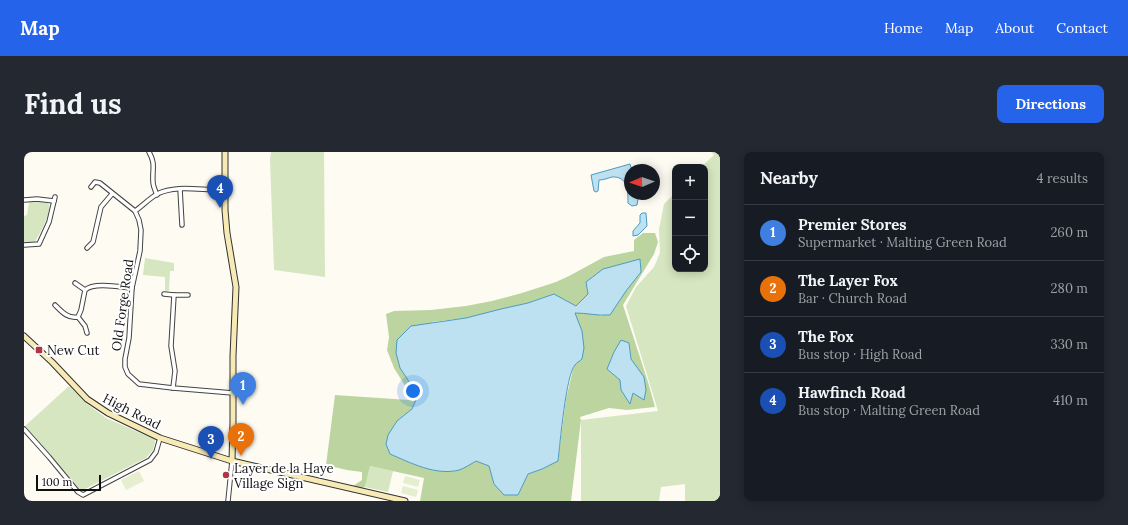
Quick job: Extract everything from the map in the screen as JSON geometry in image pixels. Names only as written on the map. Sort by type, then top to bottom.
[{"type":"main road","points":[[226,152],[224,190],[226,233],[236,287],[233,356],[232,461]]},
{"type":"main road","name":"High Road","points":[[24,336],[52,362],[80,393],[94,404],[114,416],[160,438],[232,461],[405,501]]},
{"type":"street","points":[[150,152],[154,165],[153,183],[157,194]]},
{"type":"street","points":[[91,187],[95,182],[100,182],[112,194],[135,211],[157,194],[169,190],[224,190]]},
{"type":"street","points":[[180,189],[182,225]]},
{"type":"street","points":[[87,248],[93,242],[101,207],[112,194]]},
{"type":"street","points":[[24,200],[54,199],[49,222],[40,245],[24,245]]},
{"type":"street","name":"Old Forge Road","points":[[135,211],[141,230],[140,251],[132,288],[129,338],[125,359],[125,367],[128,374],[139,384],[233,393]]},
{"type":"street","points":[[110,281],[110,287]]},
{"type":"street","points":[[75,283],[85,290]]},
{"type":"street","points":[[85,290],[91,287],[132,288]]},
{"type":"street","points":[[78,317],[85,290]]},
{"type":"street","points":[[164,294],[188,295]]},
{"type":"street","points":[[173,388],[175,371],[171,346],[174,294]]},
{"type":"street","points":[[55,305],[68,316],[73,318],[78,317]]},
{"type":"street","points":[[78,317],[85,326],[87,333]]},
{"type":"street","points":[[24,429],[82,495],[150,460],[156,452],[160,438]]},
{"type":"street","points":[[228,501],[232,461]]},
{"type":"green space","points":[[271,152],[324,152],[325,277],[274,270]]},
{"type":"green space","points":[[711,152],[720,152],[720,501],[685,501],[685,484],[661,487],[659,501],[581,501],[581,420],[658,411],[626,306],[636,287],[654,267],[660,253],[659,229],[664,204],[672,196],[672,272],[708,272],[708,164],[704,164],[714,155]]},
{"type":"green space","points":[[30,202],[45,202],[49,204],[49,208],[45,223],[34,244],[24,244],[24,216],[27,215]]},
{"type":"green space","points":[[643,233],[655,233],[658,242],[654,254],[623,305],[655,407],[627,410],[609,408],[580,417],[581,420],[571,501],[420,501],[424,478],[370,466],[365,487],[359,488],[353,486],[362,480],[362,472],[326,465],[335,395],[409,400],[412,397],[394,368],[387,350],[389,337],[386,314],[394,311],[431,310],[466,306],[522,293],[556,282],[604,257],[634,251],[634,240]],"holes":[[[640,260],[641,272],[626,291],[602,316],[593,313],[574,313],[576,318],[574,365],[566,399],[558,460],[542,469],[528,474],[518,495],[494,484],[489,466],[476,461],[459,470],[424,468],[390,454],[397,421],[412,409],[418,395],[412,385],[432,322],[466,318],[528,303],[554,294],[576,306],[588,294],[586,282],[603,269]],[[621,341],[629,343],[631,359],[644,377],[633,393],[630,404],[621,390],[620,380],[607,369],[614,352]]]},
{"type":"green space","points":[[145,258],[174,263],[174,271],[170,271],[169,291],[165,291],[165,277],[143,275]]},
{"type":"green space","points":[[69,386],[87,404],[106,418],[154,439],[155,442],[153,450],[146,458],[81,491],[25,426]]},
{"type":"green space","points":[[370,466],[393,471],[388,492],[365,487]]},
{"type":"green space","points":[[139,471],[144,481],[126,490],[121,480]]},
{"type":"green space","points":[[405,476],[420,480],[418,487],[403,483]]},
{"type":"green space","points":[[403,486],[418,490],[416,497],[401,493]]},
{"type":"water","points":[[624,166],[624,182],[617,177],[599,180],[598,191],[596,192],[594,191],[591,175]]},
{"type":"water","points":[[628,200],[638,200],[637,205],[632,206],[628,203]]},
{"type":"water","points":[[642,213],[646,213],[647,226],[638,235],[633,236],[633,231],[640,223],[640,215]]},
{"type":"water","points":[[640,259],[641,272],[610,315],[575,313],[582,331],[584,348],[582,359],[575,365],[569,381],[558,461],[528,474],[518,495],[504,495],[494,484],[489,466],[476,461],[459,470],[441,471],[424,468],[390,454],[386,444],[388,435],[397,421],[412,409],[418,395],[400,368],[396,353],[397,340],[411,326],[466,318],[528,303],[554,294],[576,306],[588,294],[586,282],[603,269]]},
{"type":"water","points":[[621,340],[629,343],[631,359],[644,377],[646,390],[644,400],[633,393],[630,404],[621,390],[620,380],[607,369]]},
{"type":"place","name":"Hawfinch Road","points":[[220,208]]},
{"type":"place","name":"New Cut","points":[[39,350]]},
{"type":"place","name":"Premier Stores","points":[[243,405]]},
{"type":"place","name":"The Layer Fox","points":[[241,456]]},
{"type":"place","name":"The Fox","points":[[211,459]]},
{"type":"place","name":"Layer de la Haye Village Sign","points":[[226,475]]}]
